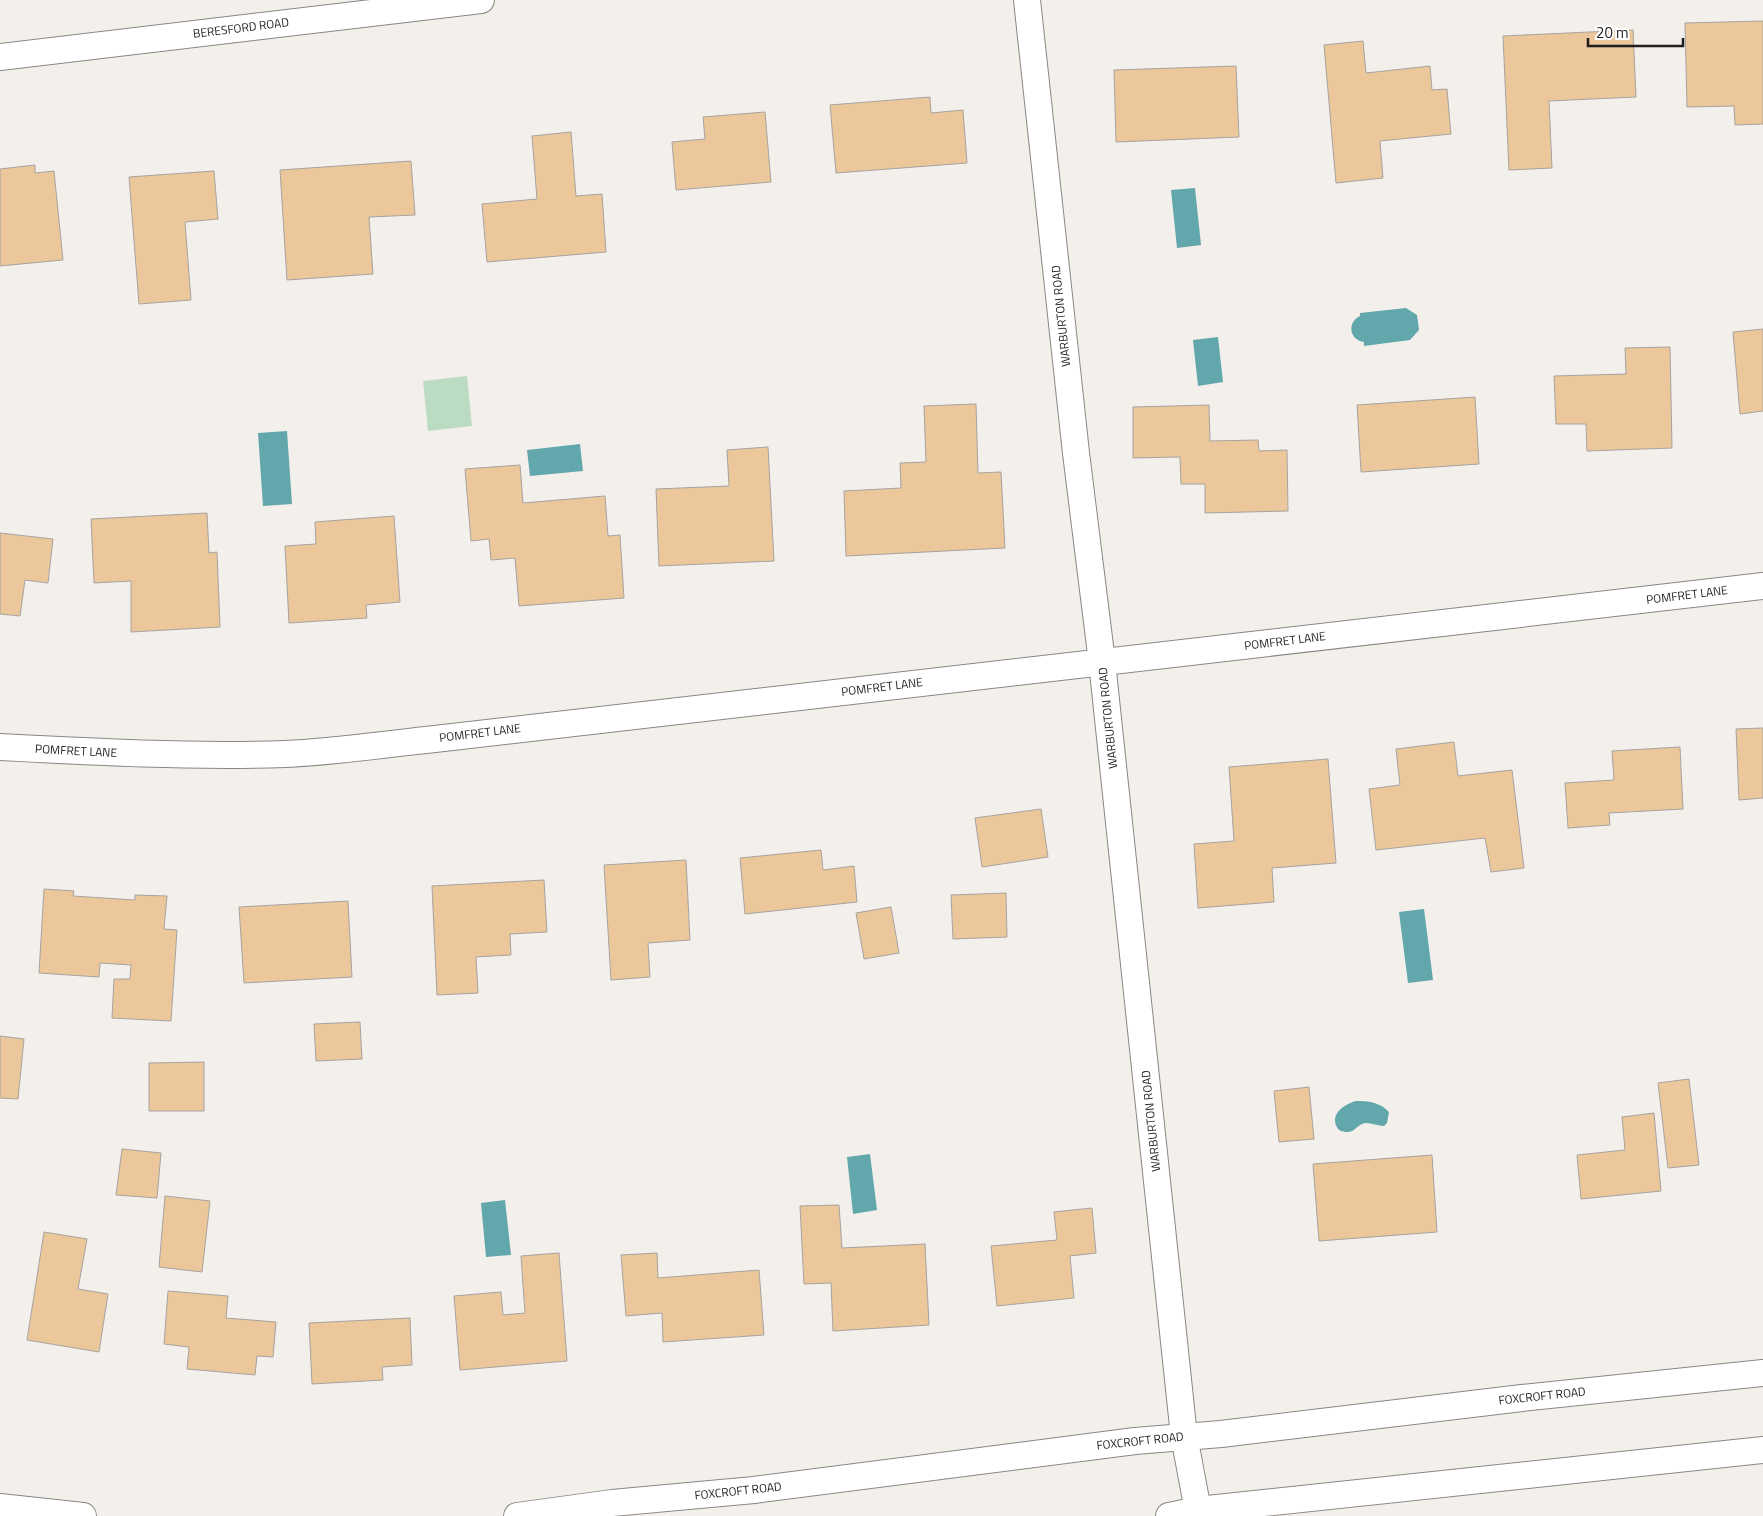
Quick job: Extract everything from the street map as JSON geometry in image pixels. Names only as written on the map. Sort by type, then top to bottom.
[{"type":"street","name":"BERESFORD ROAD","points":[[0,57],[481,0]]},
{"type":"street","name":"WARBURTON ROAD","points":[[1027,0],[1075,443],[1102,662],[1184,1436],[1198,1513]]},
{"type":"street","name":"POMFRET LANE","points":[[0,747],[187,755],[287,754],[426,740],[1763,586]]},
{"type":"street","name":"FOXCROFT ROAD","points":[[517,1516],[552,1513],[612,1503],[754,1490],[1184,1436],[1221,1434],[1538,1396],[1763,1373]]},
{"type":"street","points":[[1169,1516],[1763,1450]]},
{"type":"street","points":[[0,1507],[83,1516]]},
{"type":"green space","points":[[467,376],[472,426],[428,431],[423,381]]},
{"type":"water","points":[[1195,188],[1201,245],[1177,248],[1171,190]]},
{"type":"water","points":[[1406,308],[1417,315],[1419,330],[1410,340],[1364,346],[1364,342],[1355,338],[1352,326],[1353,322],[1360,316],[1360,313]]},
{"type":"water","points":[[1218,337],[1223,382],[1198,386],[1193,340]]},
{"type":"water","points":[[287,431],[292,504],[263,506],[258,433]]},
{"type":"water","points":[[580,444],[583,471],[530,476],[527,450]]},
{"type":"water","points":[[1424,909],[1433,980],[1408,983],[1399,912]]},
{"type":"water","points":[[1356,1101],[1365,1101],[1382,1106],[1389,1112],[1387,1123],[1384,1126],[1366,1123],[1348,1132],[1339,1130],[1335,1120],[1338,1112],[1346,1105]]},
{"type":"water","points":[[870,1154],[877,1210],[853,1214],[847,1157]]},
{"type":"water","points":[[505,1200],[511,1255],[486,1257],[481,1203]]},
{"type":"building","points":[[1763,21],[1763,124],[1735,125],[1734,106],[1687,107],[1685,23]]},
{"type":"building","points":[[1633,30],[1636,97],[1549,101],[1552,168],[1509,170],[1503,36]]},
{"type":"building","points":[[1363,41],[1366,73],[1430,66],[1432,90],[1447,89],[1451,134],[1380,141],[1383,178],[1336,183],[1324,45]]},
{"type":"building","points":[[1236,66],[1239,137],[1116,142],[1114,70]]},
{"type":"building","points":[[930,97],[931,113],[963,110],[967,163],[836,173],[830,105]]},
{"type":"building","points":[[765,112],[771,182],[676,190],[672,142],[705,139],[703,117]]},
{"type":"building","points":[[571,132],[576,196],[602,194],[606,252],[487,262],[482,204],[537,199],[532,136]]},
{"type":"building","points":[[411,161],[415,215],[369,217],[373,274],[287,280],[280,170]]},
{"type":"building","points":[[35,165],[35,173],[54,171],[63,260],[0,266],[0,169]]},
{"type":"building","points":[[214,171],[218,219],[185,222],[191,300],[139,304],[129,177]]},
{"type":"building","points":[[1763,329],[1763,411],[1740,414],[1733,332]]},
{"type":"building","points":[[1670,347],[1672,448],[1587,451],[1586,424],[1556,424],[1554,376],[1626,374],[1625,348]]},
{"type":"building","points":[[1475,397],[1479,464],[1361,472],[1357,405]]},
{"type":"building","points":[[976,404],[978,473],[1001,472],[1005,548],[846,556],[844,491],[901,488],[900,463],[926,462],[924,406]]},
{"type":"building","points":[[1209,405],[1210,441],[1258,440],[1259,451],[1287,450],[1288,511],[1205,513],[1205,484],[1181,484],[1180,457],[1133,458],[1133,407]]},
{"type":"building","points":[[768,447],[774,561],[659,566],[656,489],[729,486],[727,450]]},
{"type":"building","points":[[520,465],[523,503],[605,496],[608,536],[620,535],[624,598],[519,606],[515,558],[491,560],[489,539],[471,541],[465,469]]},
{"type":"building","points":[[207,513],[209,553],[217,552],[220,627],[131,632],[131,581],[94,583],[91,519]]},
{"type":"building","points":[[394,516],[400,602],[366,605],[367,618],[289,623],[285,546],[316,544],[315,522]]},
{"type":"building","points":[[0,533],[53,539],[48,583],[25,580],[20,616],[0,614]]},
{"type":"building","points":[[1763,728],[1763,798],[1739,800],[1736,729]]},
{"type":"building","points":[[1454,742],[1458,776],[1512,770],[1524,868],[1491,872],[1485,838],[1376,850],[1369,789],[1400,785],[1396,749]]},
{"type":"building","points":[[1680,747],[1683,809],[1609,813],[1610,825],[1568,828],[1565,783],[1614,780],[1612,751]]},
{"type":"building","points":[[1328,759],[1336,863],[1272,868],[1274,902],[1198,908],[1194,844],[1234,841],[1229,767]]},
{"type":"building","points":[[1041,809],[1048,857],[982,867],[975,818]]},
{"type":"building","points":[[821,850],[823,870],[854,866],[857,902],[745,914],[740,858]]},
{"type":"building","points":[[686,860],[690,940],[648,943],[650,977],[611,980],[604,865]]},
{"type":"building","points":[[544,880],[547,932],[510,934],[511,955],[476,957],[478,993],[437,995],[432,886]]},
{"type":"building","points":[[44,889],[74,891],[73,896],[135,900],[135,895],[167,896],[164,929],[177,930],[171,1021],[112,1018],[114,979],[130,979],[131,965],[100,963],[99,977],[39,973]]},
{"type":"building","points":[[1006,893],[1007,937],[953,939],[951,895]]},
{"type":"building","points":[[348,901],[352,977],[244,983],[239,907]]},
{"type":"building","points":[[891,907],[899,953],[864,959],[856,913]]},
{"type":"building","points":[[360,1022],[362,1059],[316,1061],[314,1024]]},
{"type":"building","points":[[0,1036],[24,1039],[18,1099],[0,1098]]},
{"type":"building","points":[[204,1062],[204,1111],[149,1111],[149,1063]]},
{"type":"building","points":[[1689,1079],[1699,1165],[1668,1168],[1658,1083]]},
{"type":"building","points":[[1309,1087],[1314,1139],[1279,1142],[1274,1091]]},
{"type":"building","points":[[1654,1113],[1661,1191],[1581,1199],[1577,1155],[1625,1150],[1622,1117]]},
{"type":"building","points":[[122,1149],[161,1153],[157,1198],[116,1195]]},
{"type":"building","points":[[1432,1155],[1437,1232],[1319,1241],[1313,1164]]},
{"type":"building","points":[[165,1196],[210,1201],[202,1272],[159,1267]]},
{"type":"building","points":[[839,1205],[842,1248],[925,1244],[929,1325],[833,1331],[831,1283],[804,1284],[800,1206]]},
{"type":"building","points":[[1092,1208],[1096,1253],[1070,1256],[1074,1298],[997,1306],[991,1246],[1057,1240],[1054,1212]]},
{"type":"building","points":[[44,1232],[87,1239],[78,1289],[108,1294],[99,1352],[27,1340]]},
{"type":"building","points":[[559,1253],[567,1361],[460,1370],[454,1296],[501,1292],[503,1315],[525,1313],[521,1256]]},
{"type":"building","points":[[657,1253],[658,1278],[759,1270],[764,1335],[663,1342],[662,1313],[626,1316],[621,1255]]},
{"type":"building","points":[[168,1291],[228,1296],[226,1318],[276,1322],[273,1357],[257,1356],[255,1375],[187,1369],[189,1347],[164,1344]]},
{"type":"building","points":[[410,1318],[412,1365],[382,1367],[383,1380],[312,1384],[309,1323]]}]
